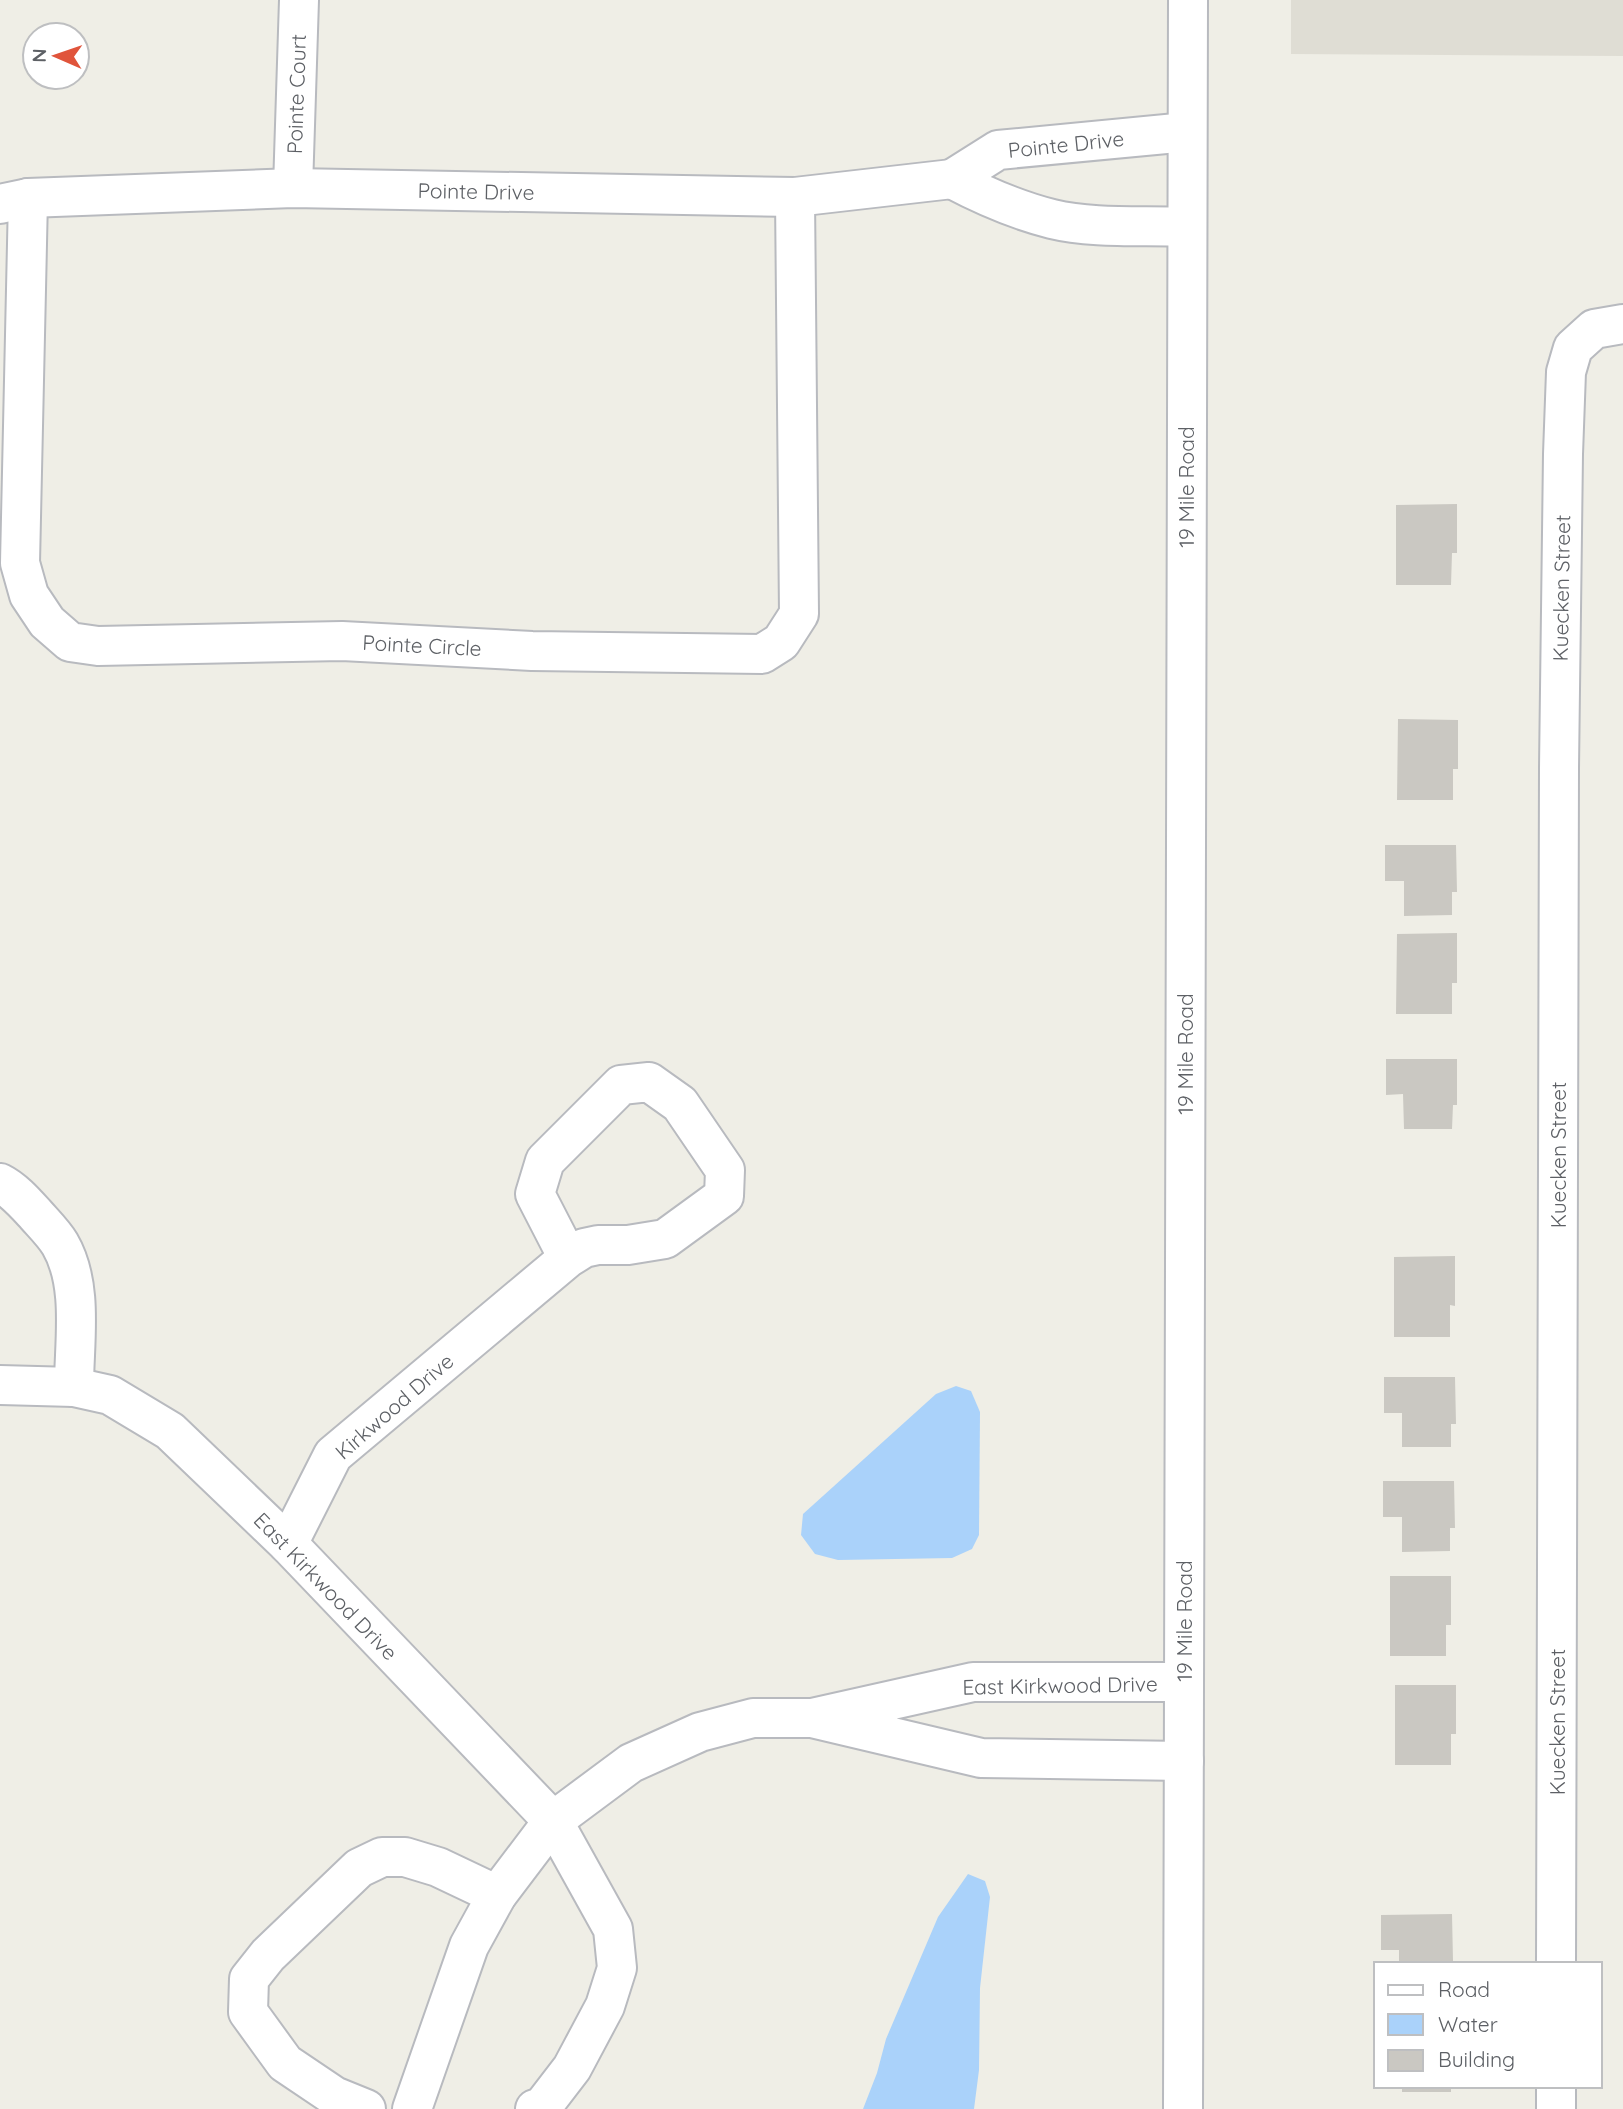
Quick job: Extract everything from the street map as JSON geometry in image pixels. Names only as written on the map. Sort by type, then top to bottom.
[{"type":"street","name":"Pointe Court","points":[[293,188],[299,0]]},
{"type":"street","name":"19 Mile Road","points":[[1183,2109],[1188,0]]},
{"type":"street","name":"Pointe Drive","points":[[14,201],[293,188],[795,197],[952,178],[998,150],[1187,132]]},
{"type":"street","points":[[952,178],[998,203],[1053,220],[1082,224],[1186,227]]},
{"type":"street","name":"Pointe Circle","points":[[14,201],[20,563],[29,595],[47,622],[70,642],[98,646],[342,641],[532,651],[762,654],[781,642],[799,614],[795,197]]},
{"type":"street","name":"Kuecken Street","points":[[1556,1962],[1562,536],[1566,372],[1573,348],[1594,329],[1623,324]]},
{"type":"street","points":[[649,1082],[680,1104],[725,1170],[724,1196],[665,1240],[628,1245],[598,1245],[584,1248],[568,1258],[535,1195],[545,1161],[621,1085],[649,1082]]},
{"type":"street","points":[[0,1183],[33,1212],[60,1244],[72,1276],[75,1306],[74,1387]]},
{"type":"street","name":"Kirkwood Drive","points":[[288,1544],[333,1455],[568,1258]]},
{"type":"street","name":"East Kirkwood Drive","points":[[0,1385],[74,1387],[110,1395],[170,1431],[288,1544],[553,1821]]},
{"type":"street","name":"East Kirkwood Drive","points":[[812,1718],[973,1682],[1184,1682]]},
{"type":"street","points":[[412,2109],[469,1946],[497,1895],[553,1821],[631,1763],[700,1732],[753,1718],[812,1718],[981,1758],[1184,1761]]},
{"type":"street","points":[[535,2109],[542,2107],[572,2068],[606,2006],[617,1968],[613,1929],[553,1821]]},
{"type":"street","points":[[366,2109],[334,2096],[285,2063],[248,2012],[248,1979],[268,1955],[359,1868],[382,1857],[405,1857],[438,1867],[497,1895]]},
{"type":"street","points":[[1556,2088],[1556,2109]]},
{"type":"shaded area","points":[[1291,0],[1623,0],[1623,56],[1291,54]]},
{"type":"water","points":[[956,1386],[971,1391],[980,1412],[979,1535],[972,1549],[952,1558],[838,1560],[815,1554],[801,1535],[803,1514],[936,1394]]},
{"type":"water","points":[[968,1874],[985,1881],[990,1897],[980,1988],[979,2070],[974,2109],[863,2109],[886,2039],[938,1917]]},
{"type":"building","points":[[1457,504],[1457,553],[1452,553],[1451,585],[1396,585],[1396,505]]},
{"type":"building","points":[[1398,719],[1458,720],[1458,769],[1453,769],[1453,800],[1397,800]]},
{"type":"building","points":[[1385,845],[1456,845],[1457,892],[1452,892],[1452,915],[1404,916],[1404,881],[1385,881]]},
{"type":"building","points":[[1457,933],[1457,983],[1452,983],[1452,1014],[1396,1014],[1397,934]]},
{"type":"building","points":[[1386,1059],[1457,1059],[1457,1105],[1453,1105],[1452,1129],[1404,1129],[1403,1094],[1386,1095]]},
{"type":"building","points":[[1455,1256],[1455,1306],[1450,1305],[1450,1337],[1394,1337],[1394,1257]]},
{"type":"building","points":[[1384,1377],[1455,1377],[1456,1424],[1451,1424],[1451,1447],[1402,1447],[1402,1413],[1384,1413]]},
{"type":"building","points":[[1383,1481],[1454,1481],[1455,1528],[1450,1528],[1450,1551],[1402,1552],[1402,1517],[1383,1517]]},
{"type":"building","points":[[1390,1576],[1451,1576],[1451,1625],[1446,1625],[1446,1656],[1390,1656]]},
{"type":"building","points":[[1395,1685],[1456,1685],[1456,1734],[1451,1734],[1451,1765],[1395,1765]]},
{"type":"building","points":[[1452,1914],[1453,1961],[1399,1962],[1399,1950],[1381,1950],[1381,1915]]},
{"type":"building","points":[[1402,2088],[1451,2088],[1451,2092],[1402,2092]]}]
